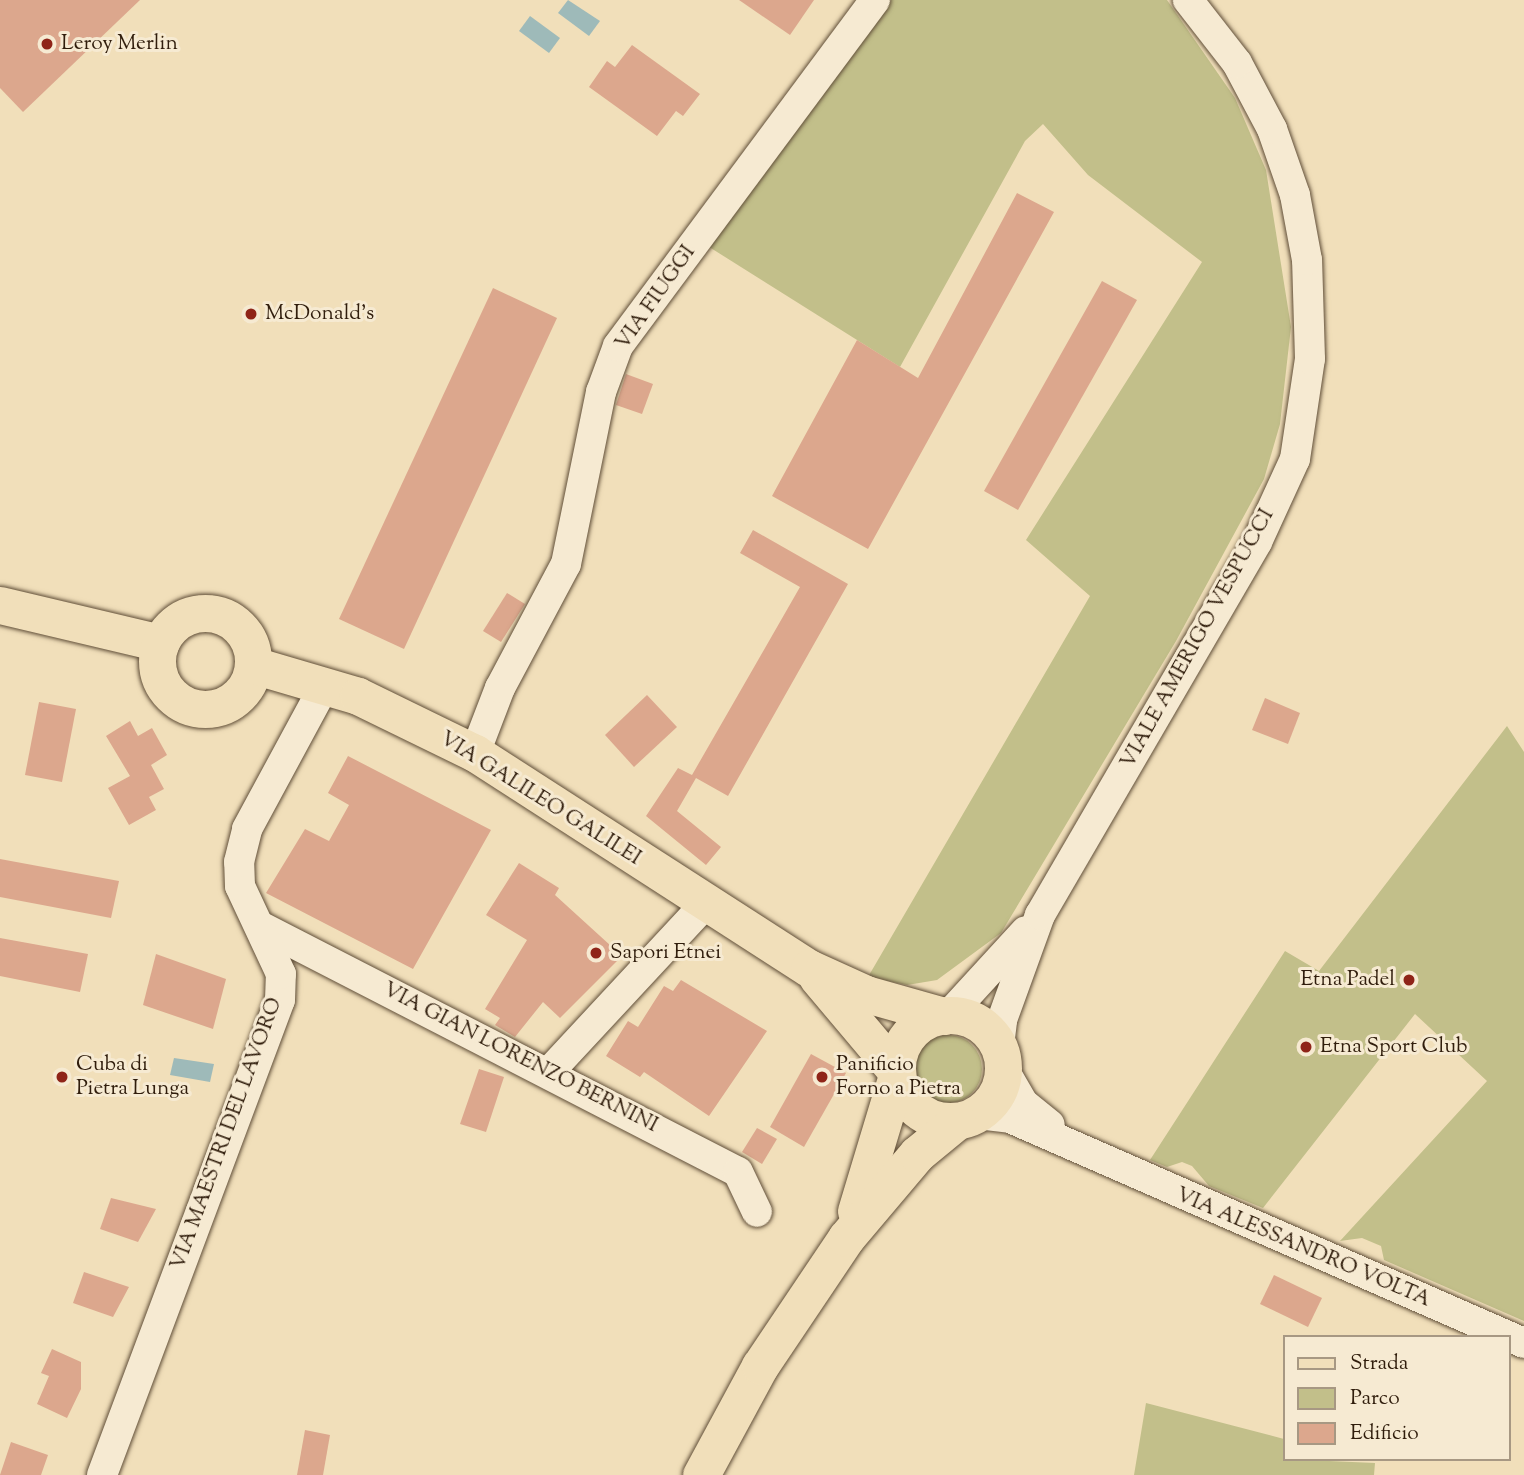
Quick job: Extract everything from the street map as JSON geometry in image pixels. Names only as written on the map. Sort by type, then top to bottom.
[{"type":"main road","points":[[0,605],[161,643]]},
{"type":"main road","points":[[217,614],[240,627],[253,665],[249,681],[233,699],[211,709],[194,708],[167,690],[159,675],[161,643],[178,622],[217,614]]},
{"type":"main road","name":"VIA GALILEO GALILEI","points":[[253,665],[325,685],[378,704],[475,753],[705,904],[809,968]]},
{"type":"main road","points":[[701,1475],[760,1366],[846,1238],[917,1154],[997,1095],[1001,1058],[982,1025],[866,993],[809,968]]},
{"type":"main road","points":[[809,968],[897,1073],[918,1111],[968,1117]]},
{"type":"main road","points":[[846,1238],[881,1143],[908,1036],[946,1016]]},
{"type":"street","name":"VIA FIUGGI","points":[[475,753],[500,688],[566,564],[601,392],[618,346],[875,0]]},
{"type":"street","name":"VIALE AMERIGO VESPUCCI","points":[[1040,915],[1257,542],[1295,458],[1310,359],[1307,260],[1295,195],[1272,129],[1242,74],[1188,0]]},
{"type":"street","name":"VIA MAESTRI DEL LAVORO","points":[[102,1475],[280,1000],[281,974],[240,886],[247,829],[325,685]]},
{"type":"street","points":[[550,1071],[705,904]]},
{"type":"street","points":[[946,1016],[1040,915]]},
{"type":"street","points":[[1040,915],[1002,1020],[1001,1058],[1024,1104],[1084,1151]]},
{"type":"street","name":"VIA GIAN LORENZO BERNINI","points":[[261,927],[550,1071],[738,1172],[758,1212]]},
{"type":"street","points":[[968,1117],[1010,1118],[1084,1151]]},
{"type":"street","name":"VIA ALESSANDRO VOLTA","points":[[1084,1151],[1506,1335]]},
{"type":"green space","points":[[887,0],[1167,0],[1235,98],[1266,170],[1291,327],[1280,424],[1264,479],[1176,641],[1001,933],[937,980],[907,985],[868,977],[1090,596],[1026,540],[1202,262],[1088,175],[1043,124],[1025,141],[900,367],[706,245]]},
{"type":"green space","name":"Etna Sport Club","points":[[1507,726],[1524,752],[1524,1321],[1384,1260],[1381,1246],[1362,1238],[1340,1241],[1487,1081],[1415,1014],[1263,1208],[1209,1186],[1192,1166],[1182,1162],[1167,1167],[1150,1160],[1285,951],[1319,971]]},
{"type":"green space","points":[[941,1035],[955,1035],[967,1040],[977,1050],[982,1069],[977,1088],[967,1098],[955,1103],[941,1103],[929,1098],[919,1088],[914,1076],[914,1062],[919,1050],[929,1040]]},
{"type":"green space","points":[[1146,1403],[1282,1438],[1282,1461],[1375,1463],[1374,1475],[1134,1475]]},
{"type":"water","points":[[568,0],[600,21],[589,36],[558,13]]},
{"type":"water","points":[[530,16],[560,38],[549,53],[519,31]]},
{"type":"water","points":[[174,1058],[214,1064],[210,1082],[170,1075]]},
{"type":"building","name":"Leroy Merlin","points":[[0,0],[140,0],[23,112],[0,88]]},
{"type":"building","points":[[739,0],[814,0],[790,35]]},
{"type":"building","points":[[632,45],[700,94],[683,116],[676,111],[657,136],[589,87],[607,61],[615,67]]},
{"type":"building","points":[[1017,193],[1054,212],[868,549],[772,496],[857,340],[918,378]]},
{"type":"building","points":[[1102,281],[1137,300],[1018,510],[984,491]]},
{"type":"building","points":[[493,288],[557,318],[404,649],[339,619]]},
{"type":"building","points":[[626,374],[653,384],[642,414],[616,405]]},
{"type":"building","points":[[753,530],[848,584],[728,796],[696,778],[677,811],[721,847],[706,865],[646,816],[678,768],[692,775],[800,587],[740,553]]},
{"type":"building","points":[[507,593],[525,604],[501,642],[483,631]]},
{"type":"building","points":[[647,695],[677,727],[634,767],[605,735]]},
{"type":"building","points":[[1265,698],[1300,713],[1288,744],[1252,730]]},
{"type":"building","points":[[39,702],[76,709],[62,782],[25,775]]},
{"type":"building","points":[[130,721],[138,736],[152,728],[167,755],[151,765],[164,789],[149,797],[156,810],[129,825],[108,788],[130,776],[106,736]]},
{"type":"building","points":[[348,756],[491,830],[413,969],[266,893],[305,829],[329,841],[349,805],[328,793]]},
{"type":"building","points":[[0,859],[119,881],[111,918],[0,897]]},
{"type":"building","points":[[519,863],[559,888],[555,895],[622,956],[560,1018],[543,1002],[515,1037],[495,1025],[500,1018],[485,1009],[527,940],[486,915]]},
{"type":"building","points":[[0,938],[88,954],[80,992],[0,976]]},
{"type":"building","points":[[156,954],[226,979],[213,1029],[143,1005]]},
{"type":"building","points":[[681,980],[767,1031],[709,1116],[644,1072],[640,1077],[606,1056],[628,1021],[638,1027],[664,986],[673,991]]},
{"type":"building","points":[[811,1054],[846,1073],[804,1147],[770,1127]]},
{"type":"building","points":[[479,1069],[504,1077],[486,1132],[460,1124]]},
{"type":"building","points":[[757,1128],[777,1139],[762,1164],[742,1152]]},
{"type":"building","points":[[111,1198],[156,1209],[138,1242],[100,1229]]},
{"type":"building","points":[[84,1272],[129,1287],[113,1317],[73,1303]]},
{"type":"building","points":[[1274,1275],[1322,1298],[1308,1327],[1260,1304]]},
{"type":"building","points":[[52,1349],[81,1362],[81,1389],[67,1418],[37,1404],[49,1376],[41,1373]]},
{"type":"building","points":[[305,1430],[330,1435],[323,1475],[297,1475]]},
{"type":"building","points":[[11,1442],[48,1455],[41,1475],[0,1475]]},
{"type":"place","name":"Leroy Merlin","points":[[47,44]]},
{"type":"place","name":"McDonald's","points":[[251,314]]},
{"type":"place","name":"Sapori Etnei","points":[[596,953]]},
{"type":"place","name":"Etna Padel","points":[[1409,980]]},
{"type":"place","name":"Etna Sport Club","points":[[1306,1047]]},
{"type":"place","name":"Cuba di Pietra Lunga","points":[[62,1077]]},
{"type":"place","name":"Panificio Forno a Pietra","points":[[822,1077]]}]
